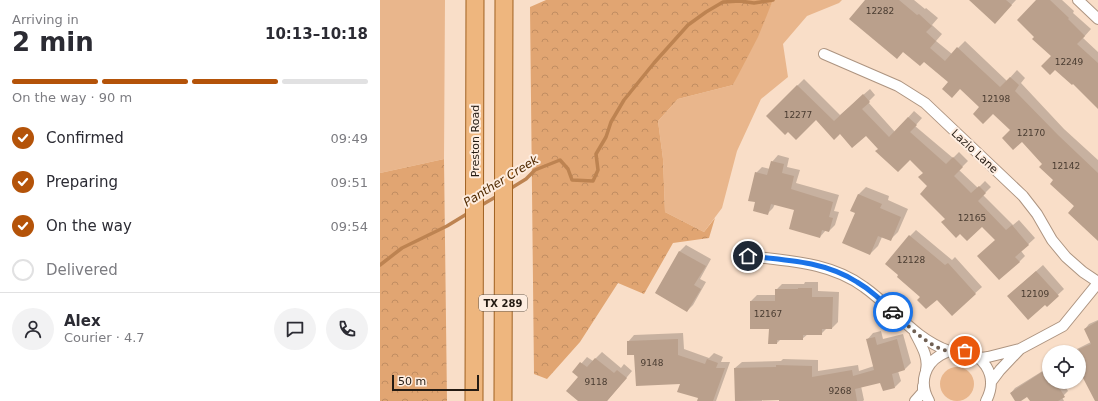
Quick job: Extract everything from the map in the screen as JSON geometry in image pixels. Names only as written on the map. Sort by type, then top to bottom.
[{"type":"main road","name":"Preston Road","points":[[474,401],[475,0]]},
{"type":"main road","name":"TX 289","points":[[502,401],[504,0]]},
{"type":"street","points":[[1078,0],[1098,19]]},
{"type":"street","name":"Lazio Lane","points":[[824,54],[898,86],[925,103],[1023,196],[1037,214],[1052,240],[1066,257],[1083,272],[1098,282]]},
{"type":"street","points":[[748,256],[809,263],[831,269],[845,275],[870,292],[915,333],[948,351]]},
{"type":"street","points":[[926,370],[937,356],[948,351],[965,351],[982,358],[1020,349],[1064,326],[1098,282]]},
{"type":"street","points":[[915,333],[926,356],[928,364],[923,392],[915,401]]},
{"type":"street","points":[[991,382],[1020,349]]},
{"type":"street","points":[[976,355],[989,370],[991,382],[988,398]]},
{"type":"street","points":[[923,386],[929,401]]},
{"type":"shaded area","points":[[380,0],[445,0],[444,159],[380,173]]},
{"type":"shaded area","points":[[773,0],[842,0],[839,3],[807,16],[783,44],[788,77],[761,99],[737,151],[722,208],[704,232],[665,212],[663,159],[658,121],[678,99],[733,85]]},
{"type":"shaded area","points":[[957,367],[969,372],[974,384],[969,396],[957,401],[945,396],[940,384],[945,372]]},
{"type":"green space","points":[[546,0],[773,0],[758,37],[733,85],[678,99],[658,121],[663,159],[665,212],[704,232],[715,218],[709,238],[673,243],[644,294],[618,283],[580,342],[547,379],[534,374],[530,7]]},
{"type":"green space","points":[[444,159],[447,401],[380,401],[380,173]]},
{"type":"building","points":[[865,0],[899,0],[917,15],[919,14],[932,26],[926,32],[936,41],[930,48],[945,61],[957,47],[1000,87],[1010,77],[1019,85],[1015,91],[1098,173],[1098,241],[1068,213],[1074,206],[1050,184],[1053,180],[1039,167],[1042,164],[1022,142],[1013,150],[1002,138],[1010,130],[993,114],[983,124],[973,114],[979,107],[960,89],[952,98],[942,89],[948,82],[924,62],[920,66],[903,52],[897,59],[849,19]]},
{"type":"building","points":[[969,0],[1006,0],[1012,5],[995,24]]},
{"type":"building","points":[[1036,0],[1050,0],[1085,36],[1077,44],[1098,63],[1098,109],[1073,84],[1072,85],[1055,70],[1050,75],[1041,66],[1051,56],[1032,39],[1034,37],[1017,20]]},
{"type":"building","points":[[797,85],[834,121],[863,94],[870,102],[862,109],[889,137],[908,117],[917,125],[910,132],[946,164],[953,157],[963,167],[954,176],[971,193],[979,186],[986,193],[978,201],[1006,230],[1012,225],[1029,245],[1015,257],[1020,262],[999,280],[977,256],[995,240],[982,227],[967,241],[960,234],[956,238],[941,222],[945,219],[920,194],[927,186],[918,177],[923,173],[910,160],[898,172],[875,151],[878,149],[866,136],[852,148],[840,134],[834,140],[816,120],[796,140],[788,132],[785,135],[766,116]]},
{"type":"building","points":[[771,161],[784,164],[782,173],[794,176],[791,189],[833,202],[829,217],[833,218],[829,232],[822,230],[820,238],[789,229],[794,210],[771,204],[768,215],[753,211],[755,202],[748,201],[755,172],[767,175]]},
{"type":"building","points":[[858,194],[882,204],[880,208],[901,217],[891,241],[878,236],[870,255],[842,243],[855,213],[850,211]]},
{"type":"building","points":[[909,235],[945,265],[948,263],[976,294],[952,316],[937,300],[926,309],[917,300],[920,297],[897,277],[898,275],[885,264]]},
{"type":"building","points":[[679,251],[706,266],[694,285],[701,289],[687,312],[655,293]]},
{"type":"building","points":[[1036,271],[1059,296],[1047,307],[1045,305],[1028,320],[1007,296]]},
{"type":"building","points":[[812,288],[812,297],[833,297],[832,329],[822,329],[822,335],[803,335],[803,340],[777,340],[777,344],[768,344],[769,329],[750,329],[750,301],[775,301],[775,289]]},
{"type":"building","points":[[1098,321],[1098,401],[1095,401],[1086,384],[1086,346],[1091,344],[1084,329]]},
{"type":"building","points":[[875,337],[877,345],[897,339],[905,370],[892,374],[895,388],[883,391],[880,383],[855,389],[857,401],[735,401],[734,368],[776,367],[776,365],[812,366],[812,377],[852,370],[853,376],[874,370],[866,339]]},
{"type":"building","points":[[678,339],[678,355],[705,364],[707,359],[718,363],[716,368],[725,368],[713,401],[697,401],[698,398],[677,392],[680,384],[636,386],[634,355],[627,355],[627,341]]},
{"type":"building","points":[[595,358],[614,373],[617,370],[627,378],[607,401],[578,401],[566,391],[578,377],[572,372],[580,362],[587,367]]},
{"type":"building","points":[[1042,372],[1042,389],[1060,389],[1065,397],[1058,401],[1030,401],[1027,397],[1021,401],[1015,401],[1010,393]]},
{"type":"waterway","name":"Panther Creek","points":[[508,190],[526,179],[535,170],[560,160],[568,169],[572,180],[593,181],[598,170],[596,154],[606,137],[611,122],[624,100],[688,25],[723,2],[740,1],[754,3],[773,0]]},
{"type":"waterway","name":"Panther Creek","points":[[480,206],[499,195]]},
{"type":"waterway","name":"Panther Creek","points":[[380,265],[402,248],[447,226],[470,212]]},
{"type":"way so far","points":[[893,312],[915,333],[935,345],[948,351],[965,351]]},
{"type":"route","points":[[748,256],[809,263],[831,269],[858,282],[893,312]]}]
